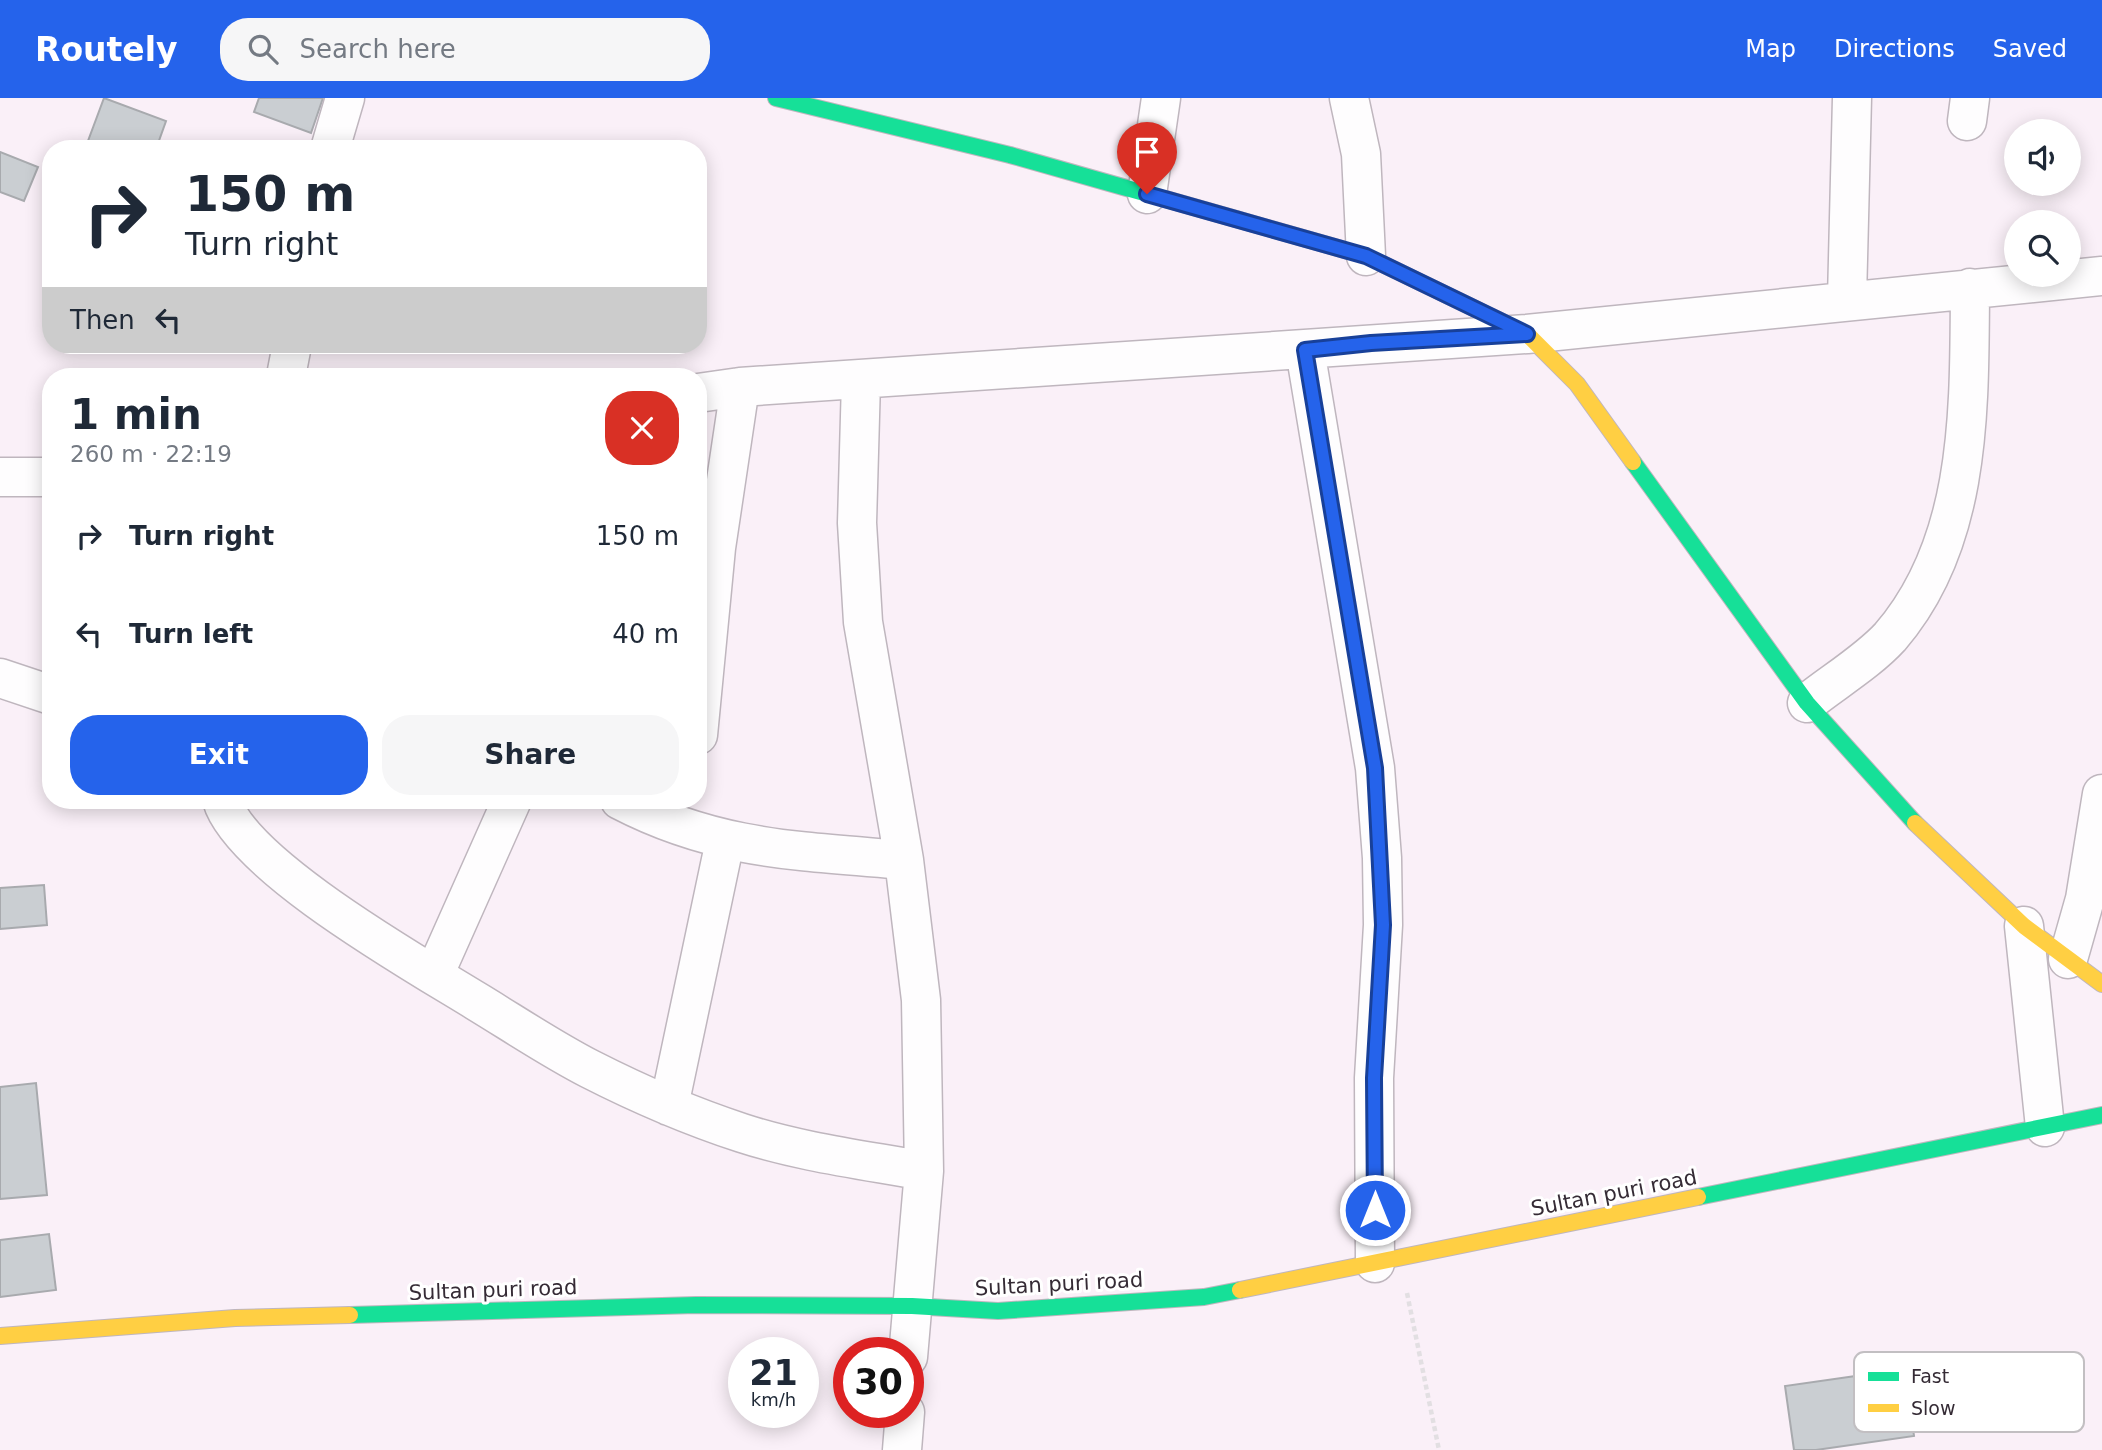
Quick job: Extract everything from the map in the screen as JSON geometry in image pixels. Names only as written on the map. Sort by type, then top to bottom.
[{"type":"street","points":[[333,140],[345,98]]},
{"type":"street","points":[[776,98],[854,108],[1366,256],[1527,334],[1577,384],[1607,422],[1807,703],[1895,804],[2024,926],[2102,984]]},
{"type":"street","points":[[1147,194],[1161,98]]},
{"type":"street","points":[[1349,98],[1361,154],[1366,256]]},
{"type":"street","points":[[1847,299],[1852,98]]},
{"type":"street","points":[[707,392],[740,387],[861,381],[1527,334],[1847,299],[2102,276]]},
{"type":"street","points":[[1807,703],[1888,638],[1921,596],[1946,541],[1966,432],[1970,288]]},
{"type":"street","points":[[1305,350],[1375,768],[1383,925],[1374,1078],[1388,1260]]},
{"type":"street","points":[[861,381],[857,523],[863,622],[904,860],[921,1000],[924,1171],[910,1337]]},
{"type":"street","points":[[707,642],[716,548],[740,387]]},
{"type":"street","points":[[0,477],[42,477]]},
{"type":"street","points":[[0,678],[42,692]]},
{"type":"street","points":[[2068,958],[2085,899],[2102,794]]},
{"type":"street","points":[[224,809],[250,844],[362,930],[590,1069],[669,1106],[744,1134],[822,1153],[924,1171]]},
{"type":"street","points":[[434,975],[508,809]]},
{"type":"street","points":[[638,809],[661,821],[691,815],[725,841],[904,860]]},
{"type":"street","points":[[669,1106],[725,841]]},
{"type":"street","points":[[2024,926],[2045,1127]]},
{"type":"street","name":"Sultan puri road","points":[[0,1336],[249,1318],[696,1305],[912,1306],[998,1311],[1204,1297],[2102,1115]]},
{"type":"street","points":[[902,1450],[904,1428]]},
{"type":"path","points":[[1388,1260],[1439,1450]]},
{"type":"building","points":[[104,98],[166,121],[159,140],[88,140]]},
{"type":"building","points":[[259,98],[323,98],[311,133],[254,112]]},
{"type":"building","points":[[0,152],[38,167],[24,201],[0,192]]},
{"type":"building","points":[[44,885],[47,925],[0,929],[0,888]]},
{"type":"building","points":[[36,1083],[47,1195],[0,1199],[0,1087]]},
{"type":"building","points":[[49,1234],[56,1290],[0,1297],[0,1240]]},
{"type":"building","points":[[1854,1376],[1854,1432],[1913,1432],[1914,1436],[1816,1450],[1794,1450],[1785,1386]]},
{"type":"traffic: fast","points":[[776,98],[1010,155],[1236,219]]},
{"type":"traffic: fast","points":[[1633,462],[1807,703],[1915,823]]},
{"type":"traffic: fast","points":[[1698,1197],[2102,1115]]},
{"type":"traffic: fast","points":[[350,1315],[696,1305],[912,1306],[998,1311],[1204,1297],[1240,1290]]},
{"type":"traffic: slow","points":[[1236,219],[1366,256],[1527,334],[1577,384],[1633,462]]},
{"type":"traffic: slow","points":[[1915,823],[2024,926],[2102,984]]},
{"type":"traffic: slow","points":[[1240,1290],[1698,1197]]},
{"type":"traffic: slow","points":[[0,1336],[235,1318],[350,1315]]},
{"type":"route","points":[[1147,194],[1366,256],[1503,320],[1527,334],[1371,343],[1305,350],[1375,768],[1382,858],[1383,925],[1374,1078],[1375,1210]]}]
